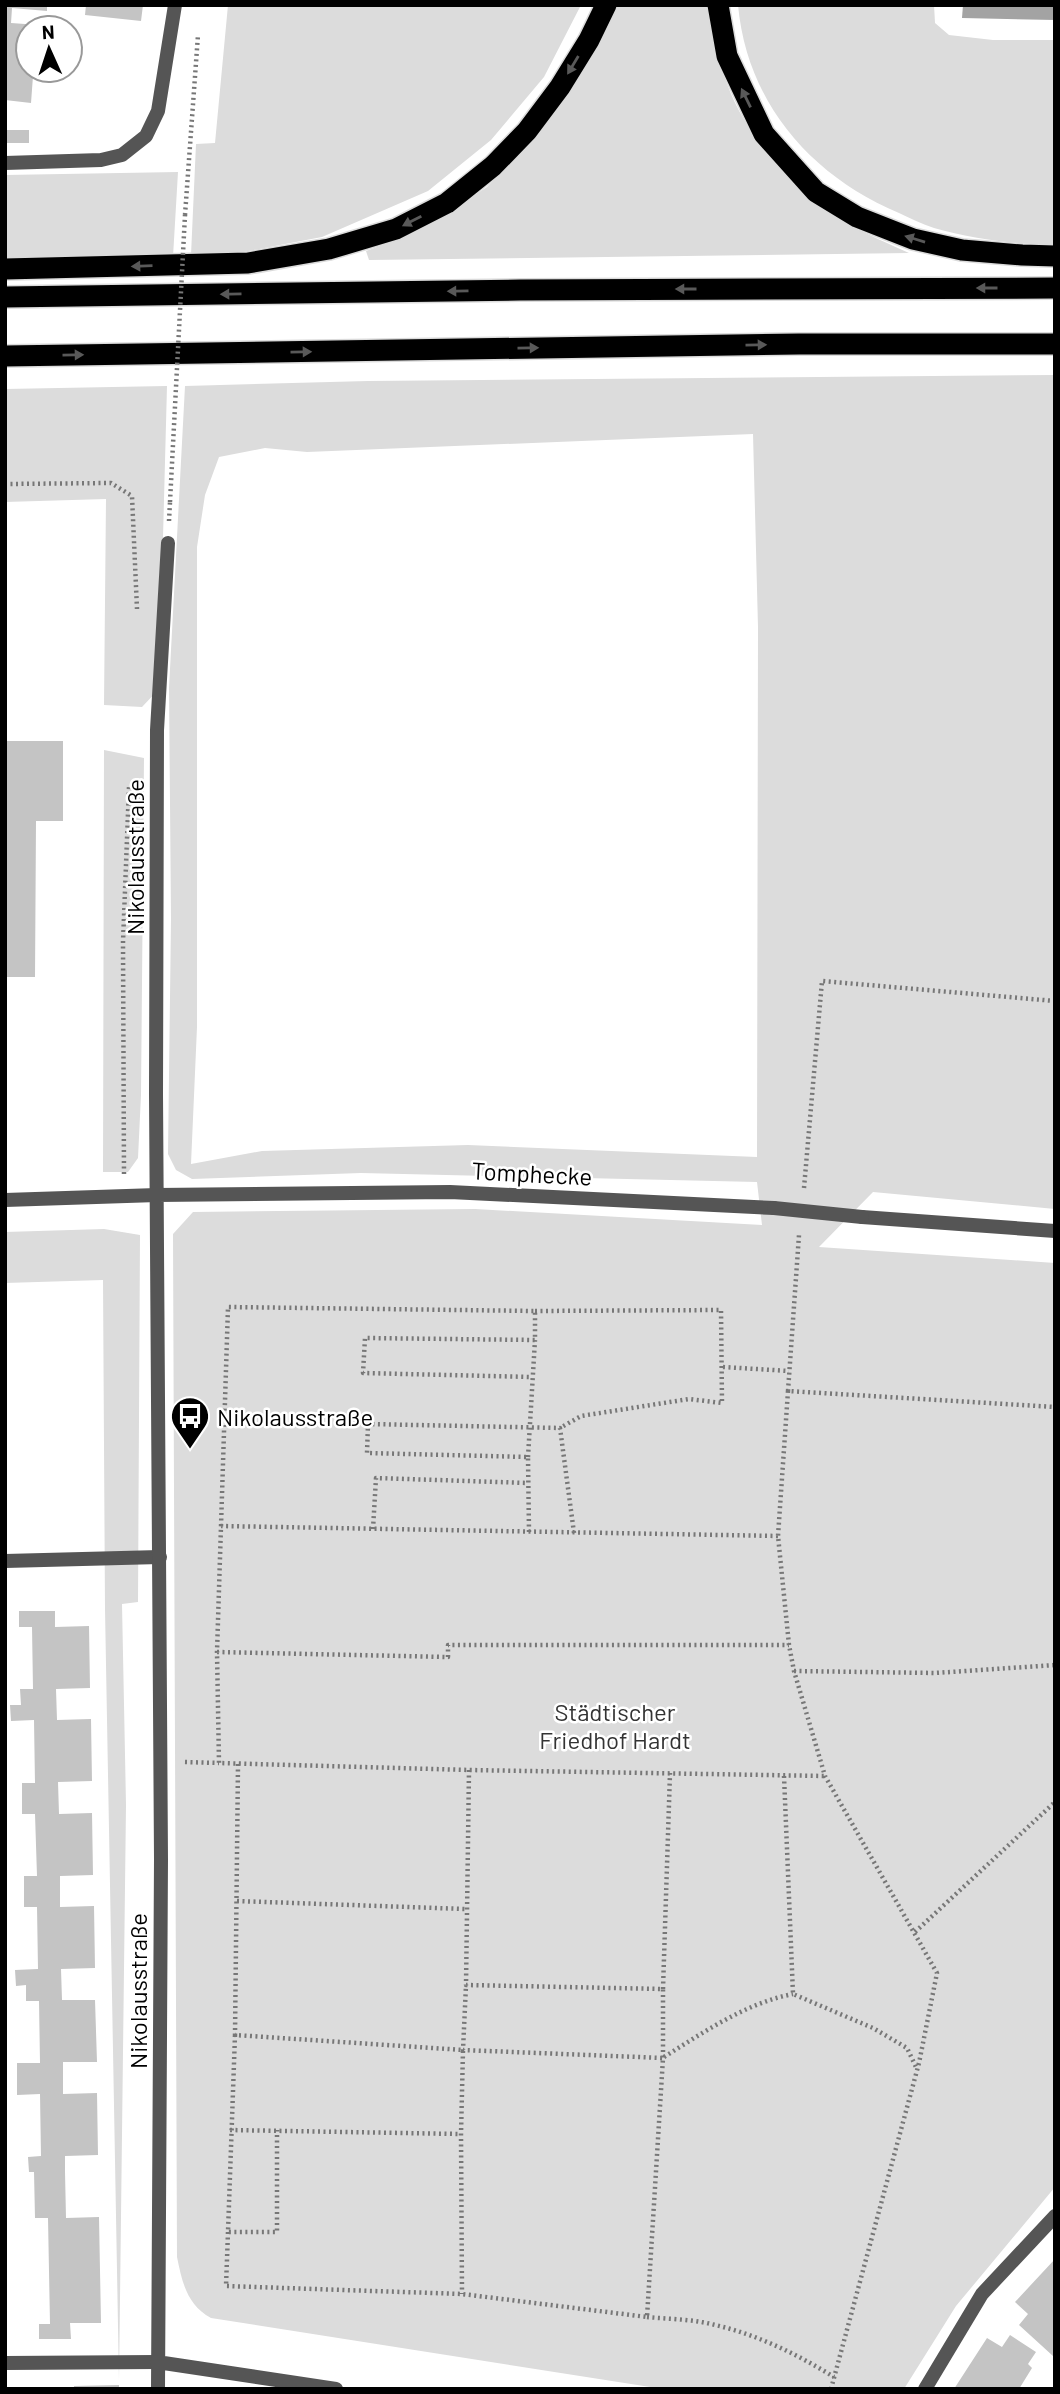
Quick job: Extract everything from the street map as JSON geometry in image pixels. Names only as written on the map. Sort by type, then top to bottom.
[{"type":"highway","points":[[5,270],[248,263],[329,249],[396,229],[447,203],[493,166],[527,131],[560,87],[589,40],[606,5]]},
{"type":"highway","points":[[718,5],[727,56],[764,134],[817,192],[857,217],[913,239],[962,250],[1021,256],[1055,256]]},
{"type":"highway","points":[[5,297],[520,290],[1055,288]]},
{"type":"highway","points":[[5,356],[800,344],[1055,344]]},
{"type":"street","points":[[5,163],[101,160],[122,155],[146,136],[158,111],[175,5]]},
{"type":"street","name":"Nikolausstraße","points":[[158,2389],[161,1761],[157,730],[168,543]]},
{"type":"street","name":"Tomphecke","points":[[5,1200],[157,1195],[450,1192],[774,1208],[1055,1231]]},
{"type":"street","points":[[5,1560],[160,1557]]},
{"type":"street","points":[[925,2389],[982,2294],[1055,2216]]},
{"type":"street","points":[[5,2363],[158,2362],[336,2389]]},
{"type":"path","points":[[170,502],[198,30]]},
{"type":"path","points":[[5,484],[111,483],[132,496],[137,619]]},
{"type":"path","points":[[124,1196],[123,942],[130,783]]},
{"type":"path","points":[[822,981],[1055,1002]]},
{"type":"path","points":[[219,1763],[217,1652],[228,1307],[534,1311],[721,1310],[722,1404],[689,1399],[581,1416],[560,1428],[368,1424],[367,1452],[528,1457]]},
{"type":"path","points":[[529,1532],[528,1457],[535,1340],[534,1311]]},
{"type":"path","points":[[532,1377],[363,1373],[365,1338],[535,1340]]},
{"type":"path","points":[[723,1367],[789,1371]]},
{"type":"path","points":[[831,2389],[917,2069],[937,1973],[825,1776],[794,1671],[778,1536],[788,1391],[1055,1407]]},
{"type":"path","points":[[560,1428],[574,1533]]},
{"type":"path","points":[[373,1529],[376,1478],[528,1483]]},
{"type":"path","points":[[221,1527],[778,1536]]},
{"type":"path","points":[[217,1652],[448,1657],[448,1645],[789,1645]]},
{"type":"path","points":[[794,1671],[935,1673],[1055,1665]]},
{"type":"path","points":[[161,1761],[825,1776]]},
{"type":"path","points":[[238,1764],[235,2035],[226,2286],[462,2294],[709,2323],[798,2354],[834,2377]]},
{"type":"path","points":[[462,2294],[461,2134],[466,1985],[468,1770]]},
{"type":"path","points":[[646,2317],[663,2058],[670,1773]]},
{"type":"path","points":[[785,1776],[793,1994]]},
{"type":"path","points":[[915,1932],[1055,1802]]},
{"type":"path","points":[[237,1901],[465,1909]]},
{"type":"path","points":[[466,1985],[663,1989]]},
{"type":"path","points":[[235,2035],[463,2050],[663,2058],[745,2010],[772,1998],[793,1994],[873,2028],[907,2048],[917,2069]]},
{"type":"path","points":[[230,2130],[461,2134]]},
{"type":"path","points":[[228,2232],[277,2232],[277,2130]]},
{"type":"green space","points":[[228,5],[581,5],[544,77],[491,140],[428,191],[322,237],[243,252],[191,255],[196,144],[215,143]]},
{"type":"green space","points":[[616,5],[708,5],[714,42],[736,105],[771,158],[821,204],[851,225],[909,253],[369,260],[366,251],[435,221],[487,187],[542,127],[583,71]]},
{"type":"green space","points":[[738,5],[934,5],[935,23],[949,35],[993,40],[1055,40],[1055,245],[994,240],[934,228],[867,197],[838,179],[812,157],[789,132],[770,104],[755,74],[744,41]]},
{"type":"green space","points":[[178,172],[173,257],[5,261],[5,175]]},
{"type":"green space","name":"Städtischer Friedhof Hardt","points":[[1055,375],[1055,1209],[873,1192],[819,1247],[1055,1263],[1055,2187],[956,2306],[904,2389],[663,2389],[211,2318],[191,2300],[181,2275],[177,2257],[173,1234],[193,1212],[475,1209],[762,1225],[757,1182],[361,1173],[192,1179],[176,1170],[168,1154],[171,919],[169,688],[185,386],[368,381]],"holes":[[[753,434],[758,627],[757,1157],[468,1145],[262,1151],[191,1164],[197,1027],[197,547],[205,495],[219,457],[265,448],[307,452]]]},
{"type":"green space","points":[[167,386],[159,689],[142,707],[104,705],[106,499],[5,502],[5,389]]},
{"type":"green space","points":[[104,750],[144,758],[141,1095],[138,1158],[128,1172],[103,1172]]},
{"type":"green space","points":[[104,1229],[140,1235],[138,1602],[122,1604],[126,1805],[119,2381],[105,1609],[103,1280],[5,1283],[5,1232]]},
{"type":"shaded area","points":[[963,5],[1055,5],[1055,20],[962,18]]},
{"type":"building","points":[[47,5],[47,11],[12,8],[14,84],[32,84],[31,103],[5,100],[5,7]]},
{"type":"building","points":[[86,5],[143,5],[141,21],[85,15]]},
{"type":"building","points":[[5,130],[29,130],[29,143],[5,143]]},
{"type":"building","points":[[5,741],[63,741],[63,821],[36,821],[35,977],[5,977]]},
{"type":"building","points":[[19,1611],[55,1611],[55,1627],[89,1626],[90,1688],[56,1689],[57,1720],[91,1719],[92,1781],[58,1782],[59,1814],[92,1813],[93,1875],[60,1876],[60,1907],[94,1906],[95,1968],[61,1969],[62,2000],[95,2000],[97,2062],[63,2062],[63,2094],[97,2093],[98,2155],[65,2156],[65,2172],[66,2218],[99,2217],[101,2323],[70,2323],[71,2339],[39,2339],[39,2324],[50,2324],[48,2218],[35,2218],[34,2172],[29,2172],[28,2157],[41,2156],[40,2094],[17,2095],[17,2063],[40,2063],[39,2001],[26,2001],[26,1985],[16,1986],[15,1970],[38,1969],[37,1907],[24,1907],[24,1876],[37,1876],[35,1814],[22,1814],[22,1783],[35,1783],[34,1720],[11,1721],[10,1705],[21,1705],[20,1689],[33,1689],[32,1627],[19,1627]]},
{"type":"building","points":[[1055,2259],[1053,2356],[1019,2325],[1028,2314],[1015,2302]]},
{"type":"building","points":[[1010,2335],[1036,2352],[1028,2364],[1032,2368],[1019,2389],[954,2389],[987,2338],[1002,2347]]},
{"type":"building","points":[[119,2385],[119,2389],[74,2389],[74,2386]]},
{"type":"place","name":"Nikolausstraße","points":[[190,1450]]}]
